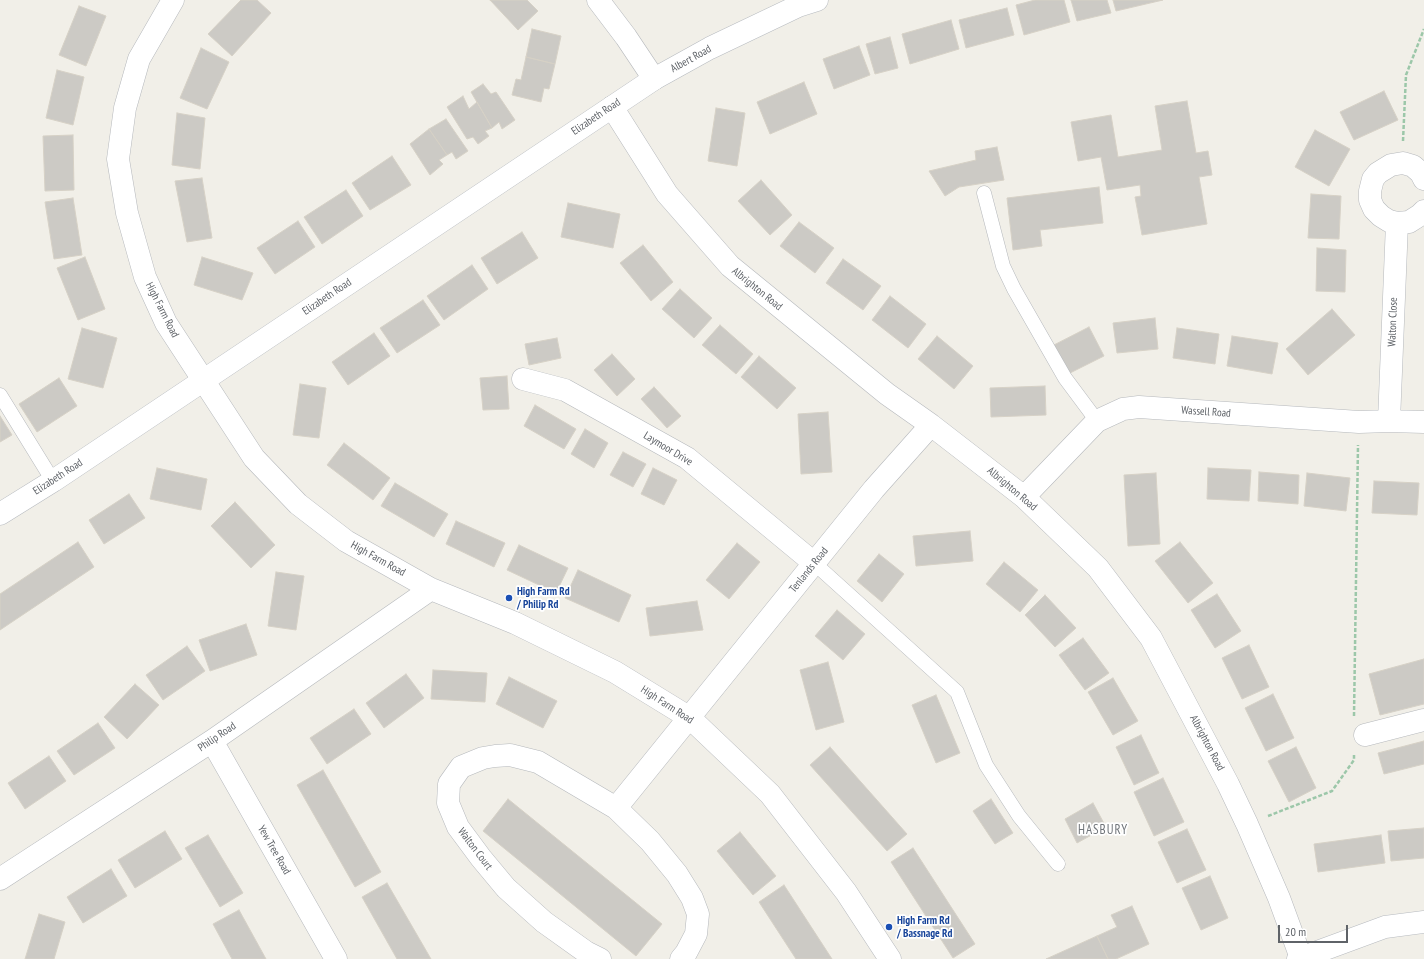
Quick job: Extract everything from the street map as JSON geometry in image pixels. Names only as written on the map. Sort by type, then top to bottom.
[{"type":"street","name":"High Farm Road","points":[[173,0],[139,59],[125,108],[118,159],[127,213],[145,277],[166,323],[254,458],[298,504],[346,541],[431,589],[515,623],[615,672],[690,718],[770,794],[846,892],[890,959]]},
{"type":"street","points":[[598,0],[626,37],[654,79]]},
{"type":"street","name":"Albert Road","points":[[654,79],[710,48],[798,6],[817,0]]},
{"type":"street","name":"Elizabeth Road","points":[[0,514],[53,481],[654,79]]},
{"type":"street","name":"Albrighton Road","points":[[612,107],[667,194],[730,266],[887,394],[931,425],[1024,497],[1098,568],[1152,638],[1228,784],[1248,824],[1279,898],[1300,958]]},
{"type":"street","points":[[1424,179],[1421,173],[1413,166],[1403,163],[1391,165],[1373,179],[1370,190],[1370,200],[1374,209],[1389,221],[1396,223],[1409,222],[1420,215],[1424,210]]},
{"type":"street","name":"Walton Close","points":[[1389,421],[1396,223]]},
{"type":"street","name":"Laymoor Drive","points":[[523,379],[565,390],[687,458],[814,563]]},
{"type":"street","name":"Wassell Road","points":[[1024,497],[1097,421],[1123,409],[1139,407],[1359,422],[1424,422]]},
{"type":"street","name":"Tenlands Road","points":[[690,718],[874,489],[931,425]]},
{"type":"street","name":"Philip Road","points":[[0,879],[212,741],[431,589]]},
{"type":"street","points":[[616,808],[690,718]]},
{"type":"street","points":[[1358,736],[1424,720]]},
{"type":"street","name":"Yew Tree Road","points":[[212,741],[336,959]]},
{"type":"street","name":"Walton Court","points":[[600,959],[586,952],[544,922],[506,888],[458,827],[448,803],[449,784],[461,767],[482,758],[510,755],[538,762],[616,808],[650,841],[677,874],[692,898],[698,914],[696,934],[686,953],[681,959]]},
{"type":"street","points":[[1300,958],[1385,927],[1424,922]]},
{"type":"lane","points":[[984,193],[1003,266],[1014,289],[1064,378],[1097,421]]},
{"type":"lane","points":[[0,395],[53,481]]},
{"type":"lane","points":[[814,563],[957,692],[986,764],[1019,816],[1058,864]]},
{"type":"path","points":[[1403,163],[1406,75],[1424,30]]},
{"type":"path","points":[[1248,824],[1332,791],[1354,760],[1358,736],[1359,422]]},
{"type":"building","points":[[241,0],[257,0],[271,13],[232,56],[208,34]]},
{"type":"building","points":[[490,0],[527,0],[538,11],[518,30]]},
{"type":"building","points":[[1035,0],[1064,0],[1070,22],[1024,35],[1016,5]]},
{"type":"building","points":[[1071,0],[1107,0],[1111,13],[1077,21]]},
{"type":"building","points":[[1113,0],[1163,0],[1116,11]]},
{"type":"building","points":[[79,6],[106,16],[86,66],[59,55]]},
{"type":"building","points":[[1007,8],[1014,35],[966,48],[959,20]]},
{"type":"building","points":[[951,20],[959,49],[910,64],[902,34]]},
{"type":"building","points":[[532,29],[561,36],[555,64],[526,57]]},
{"type":"building","points":[[890,37],[898,68],[875,74],[866,44]]},
{"type":"building","points":[[859,46],[870,75],[834,89],[823,59]]},
{"type":"building","points":[[201,48],[229,62],[207,109],[180,98]]},
{"type":"building","points":[[526,57],[555,64],[549,89],[544,88],[541,102],[512,95],[516,79],[521,80]]},
{"type":"building","points":[[57,70],[84,77],[73,125],[46,118]]},
{"type":"building","points":[[804,82],[817,114],[770,134],[757,102]]},
{"type":"building","points":[[483,84],[491,94],[496,92],[515,120],[502,129],[499,122],[492,128],[471,92]]},
{"type":"building","points":[[1384,91],[1398,120],[1354,140],[1340,112]]},
{"type":"building","points":[[463,96],[469,109],[477,102],[492,128],[485,131],[489,136],[478,144],[473,137],[467,139],[447,107]]},
{"type":"building","points":[[1187,101],[1196,153],[1208,151],[1212,175],[1199,177],[1207,224],[1142,235],[1135,197],[1141,196],[1140,185],[1107,190],[1101,157],[1078,161],[1071,122],[1111,115],[1118,157],[1162,150],[1155,106]]},
{"type":"building","points":[[716,108],[745,113],[737,166],[708,161]]},
{"type":"building","points":[[177,113],[205,118],[200,169],[172,165]]},
{"type":"building","points":[[446,119],[468,151],[456,159],[452,152],[447,155],[429,129]]},
{"type":"building","points":[[429,129],[447,155],[439,160],[443,164],[430,175],[410,144]]},
{"type":"building","points":[[1315,130],[1350,149],[1329,186],[1295,167]]},
{"type":"building","points":[[73,135],[74,190],[45,191],[43,136]]},
{"type":"building","points":[[997,147],[1004,180],[959,187],[945,196],[929,171],[976,160],[975,151]]},
{"type":"building","points":[[392,156],[411,185],[370,210],[352,183]]},
{"type":"building","points":[[202,178],[212,238],[187,242],[175,181]]},
{"type":"building","points":[[761,180],[792,215],[770,235],[738,201]]},
{"type":"building","points":[[1099,187],[1103,223],[1040,230],[1042,246],[1013,250],[1007,198]]},
{"type":"building","points":[[346,190],[363,216],[322,244],[304,217]]},
{"type":"building","points":[[1311,194],[1341,196],[1339,239],[1308,238]]},
{"type":"building","points":[[73,198],[82,255],[54,259],[45,202]]},
{"type":"building","points":[[568,203],[620,214],[613,248],[561,237]]},
{"type":"building","points":[[298,221],[315,247],[275,274],[257,248]]},
{"type":"building","points":[[799,222],[834,248],[815,273],[780,246]]},
{"type":"building","points":[[522,232],[538,258],[497,284],[481,258]]},
{"type":"building","points":[[643,245],[673,282],[651,301],[620,263]]},
{"type":"building","points":[[1317,248],[1346,250],[1345,292],[1316,291]]},
{"type":"building","points":[[85,257],[105,309],[78,320],[57,268]]},
{"type":"building","points":[[202,257],[253,273],[242,300],[194,285]]},
{"type":"building","points":[[843,259],[881,286],[863,310],[826,283]]},
{"type":"building","points":[[472,265],[488,289],[444,320],[427,296]]},
{"type":"building","points":[[680,289],[712,318],[694,338],[662,309]]},
{"type":"building","points":[[890,296],[926,324],[908,348],[872,320]]},
{"type":"building","points":[[423,300],[440,325],[397,353],[380,328]]},
{"type":"building","points":[[1332,309],[1355,335],[1308,375],[1286,349]]},
{"type":"building","points":[[1155,318],[1158,349],[1117,353],[1113,323]]},
{"type":"building","points":[[720,325],[753,354],[736,374],[702,345]]},
{"type":"building","points":[[1089,327],[1104,356],[1064,376],[1050,347]]},
{"type":"building","points":[[82,328],[117,338],[103,388],[68,379]]},
{"type":"building","points":[[1177,328],[1219,334],[1215,364],[1173,358]]},
{"type":"building","points":[[374,333],[390,356],[348,385],[332,362]]},
{"type":"building","points":[[937,336],[973,366],[954,389],[918,359]]},
{"type":"building","points":[[1232,336],[1278,343],[1272,374],[1227,366]]},
{"type":"building","points":[[557,338],[561,358],[529,365],[525,344]]},
{"type":"building","points":[[612,354],[635,379],[617,396],[594,370]]},
{"type":"building","points":[[759,356],[796,388],[777,409],[741,377]]},
{"type":"building","points":[[507,376],[509,409],[483,410],[480,378]]},
{"type":"building","points":[[59,378],[77,406],[37,432],[19,404]]},
{"type":"building","points":[[300,384],[326,388],[319,438],[293,435]]},
{"type":"building","points":[[1045,386],[1046,415],[991,417],[990,388]]},
{"type":"building","points":[[654,387],[681,416],[667,428],[641,399]]},
{"type":"building","points":[[535,405],[576,429],[564,449],[524,426]]},
{"type":"building","points":[[828,412],[832,472],[801,474],[798,414]]},
{"type":"building","points":[[0,416],[12,435],[0,442]]},
{"type":"building","points":[[585,429],[608,443],[594,468],[571,454]]},
{"type":"building","points":[[344,443],[390,478],[373,500],[327,465]]},
{"type":"building","points":[[623,452],[646,464],[633,487],[610,475]]},
{"type":"building","points":[[157,468],[207,479],[201,510],[150,499]]},
{"type":"building","points":[[653,468],[677,480],[664,505],[641,494]]},
{"type":"building","points":[[1208,468],[1251,470],[1249,501],[1207,499]]},
{"type":"building","points":[[1259,472],[1299,475],[1298,504],[1258,501]]},
{"type":"building","points":[[1156,473],[1160,544],[1128,546],[1124,475]]},
{"type":"building","points":[[1307,473],[1350,478],[1346,511],[1304,506]]},
{"type":"building","points":[[1374,481],[1419,483],[1417,515],[1372,513]]},
{"type":"building","points":[[395,483],[448,514],[434,537],[381,506]]},
{"type":"building","points":[[129,494],[145,518],[104,544],[89,520]]},
{"type":"building","points":[[235,502],[275,545],[251,568],[211,526]]},
{"type":"building","points":[[456,521],[505,543],[494,567],[446,544]]},
{"type":"building","points":[[970,531],[973,561],[916,566],[913,536]]},
{"type":"building","points":[[78,542],[94,567],[0,630],[0,594]]},
{"type":"building","points":[[1180,542],[1213,583],[1188,603],[1155,561]]},
{"type":"building","points":[[737,543],[760,562],[729,599],[706,580]]},
{"type":"building","points":[[519,545],[568,568],[556,593],[507,570]]},
{"type":"building","points":[[879,554],[904,574],[882,602],[857,581]]},
{"type":"building","points":[[1004,562],[1038,590],[1020,612],[986,584]]},
{"type":"building","points":[[578,570],[631,595],[619,622],[565,598]]},
{"type":"building","points":[[276,572],[304,576],[296,630],[268,626]]},
{"type":"building","points":[[1217,594],[1241,631],[1215,648],[1191,610]]},
{"type":"building","points":[[1045,595],[1076,628],[1055,647],[1025,615]]},
{"type":"building","points":[[697,601],[703,630],[650,636],[646,608]]},
{"type":"building","points":[[837,610],[865,634],[843,660],[815,636]]},
{"type":"building","points":[[246,624],[257,655],[210,671],[199,640]]},
{"type":"building","points":[[1083,638],[1109,673],[1085,690],[1059,655]]},
{"type":"building","points":[[1249,645],[1269,687],[1242,699],[1222,658]]},
{"type":"building","points":[[187,646],[205,671],[163,700],[146,675]]},
{"type":"building","points":[[1424,659],[1424,704],[1380,715],[1369,674]]},
{"type":"building","points":[[828,662],[844,722],[816,730],[800,670]]},
{"type":"building","points":[[433,670],[487,673],[485,702],[431,699]]},
{"type":"building","points":[[406,674],[424,698],[384,728],[366,703]]},
{"type":"building","points":[[509,677],[557,701],[543,728],[496,704]]},
{"type":"building","points":[[1113,678],[1138,721],[1113,735],[1088,692]]},
{"type":"building","points":[[135,684],[159,705],[127,739],[104,717]]},
{"type":"building","points":[[1273,694],[1294,738],[1266,751],[1245,708]]},
{"type":"building","points":[[936,695],[960,753],[936,763],[912,705]]},
{"type":"building","points":[[354,709],[371,734],[327,764],[310,738]]},
{"type":"building","points":[[98,723],[115,748],[74,775],[57,751]]},
{"type":"building","points":[[1141,735],[1159,773],[1134,785],[1116,747]]},
{"type":"building","points":[[1424,741],[1424,764],[1384,774],[1378,753]]},
{"type":"building","points":[[830,747],[907,834],[887,851],[810,765]]},
{"type":"building","points":[[1296,747],[1316,788],[1289,802],[1268,761]]},
{"type":"building","points":[[49,756],[66,781],[25,809],[8,783]]},
{"type":"building","points":[[323,770],[381,872],[355,887],[297,785]]},
{"type":"building","points":[[1163,778],[1184,822],[1154,836],[1134,792]]},
{"type":"building","points":[[508,799],[662,924],[636,956],[483,831]]},
{"type":"building","points":[[991,799],[1013,833],[995,844],[973,811]]},
{"type":"building","points":[[1093,803],[1106,827],[1077,843],[1065,819]]},
{"type":"building","points":[[1424,828],[1424,858],[1391,861],[1388,831]]},
{"type":"building","points":[[1187,829],[1206,870],[1177,883],[1158,842]]},
{"type":"building","points":[[165,831],[182,859],[135,888],[118,860]]},
{"type":"building","points":[[740,832],[776,876],[753,895],[717,851]]},
{"type":"building","points":[[208,835],[243,893],[220,907],[185,848]]},
{"type":"building","points":[[1381,835],[1385,863],[1318,872],[1314,844]]},
{"type":"building","points":[[913,848],[975,944],[953,958],[891,862]]},
{"type":"building","points":[[111,869],[127,896],[83,923],[67,897]]},
{"type":"building","points":[[1210,876],[1228,918],[1201,930],[1182,888]]},
{"type":"building","points":[[387,883],[431,959],[397,959],[362,897]]},
{"type":"building","points":[[784,885],[832,959],[796,959],[759,902]]},
{"type":"building","points":[[1132,906],[1149,944],[1116,959],[1108,959],[1097,936],[1117,927],[1111,915]]},
{"type":"building","points":[[239,910],[266,959],[232,959],[213,924]]},
{"type":"building","points":[[39,914],[65,922],[54,959],[25,959]]},
{"type":"building","points":[[1097,936],[1108,959],[1046,959]]},
{"type":"place","name":"High Farm Rd / Philip Rd","points":[[509,598]]},
{"type":"place","name":"High Farm Rd / Bassnage Rd","points":[[889,927]]},
{"type":"district","name":"HASBURY","points":[[1103,830]]}]
